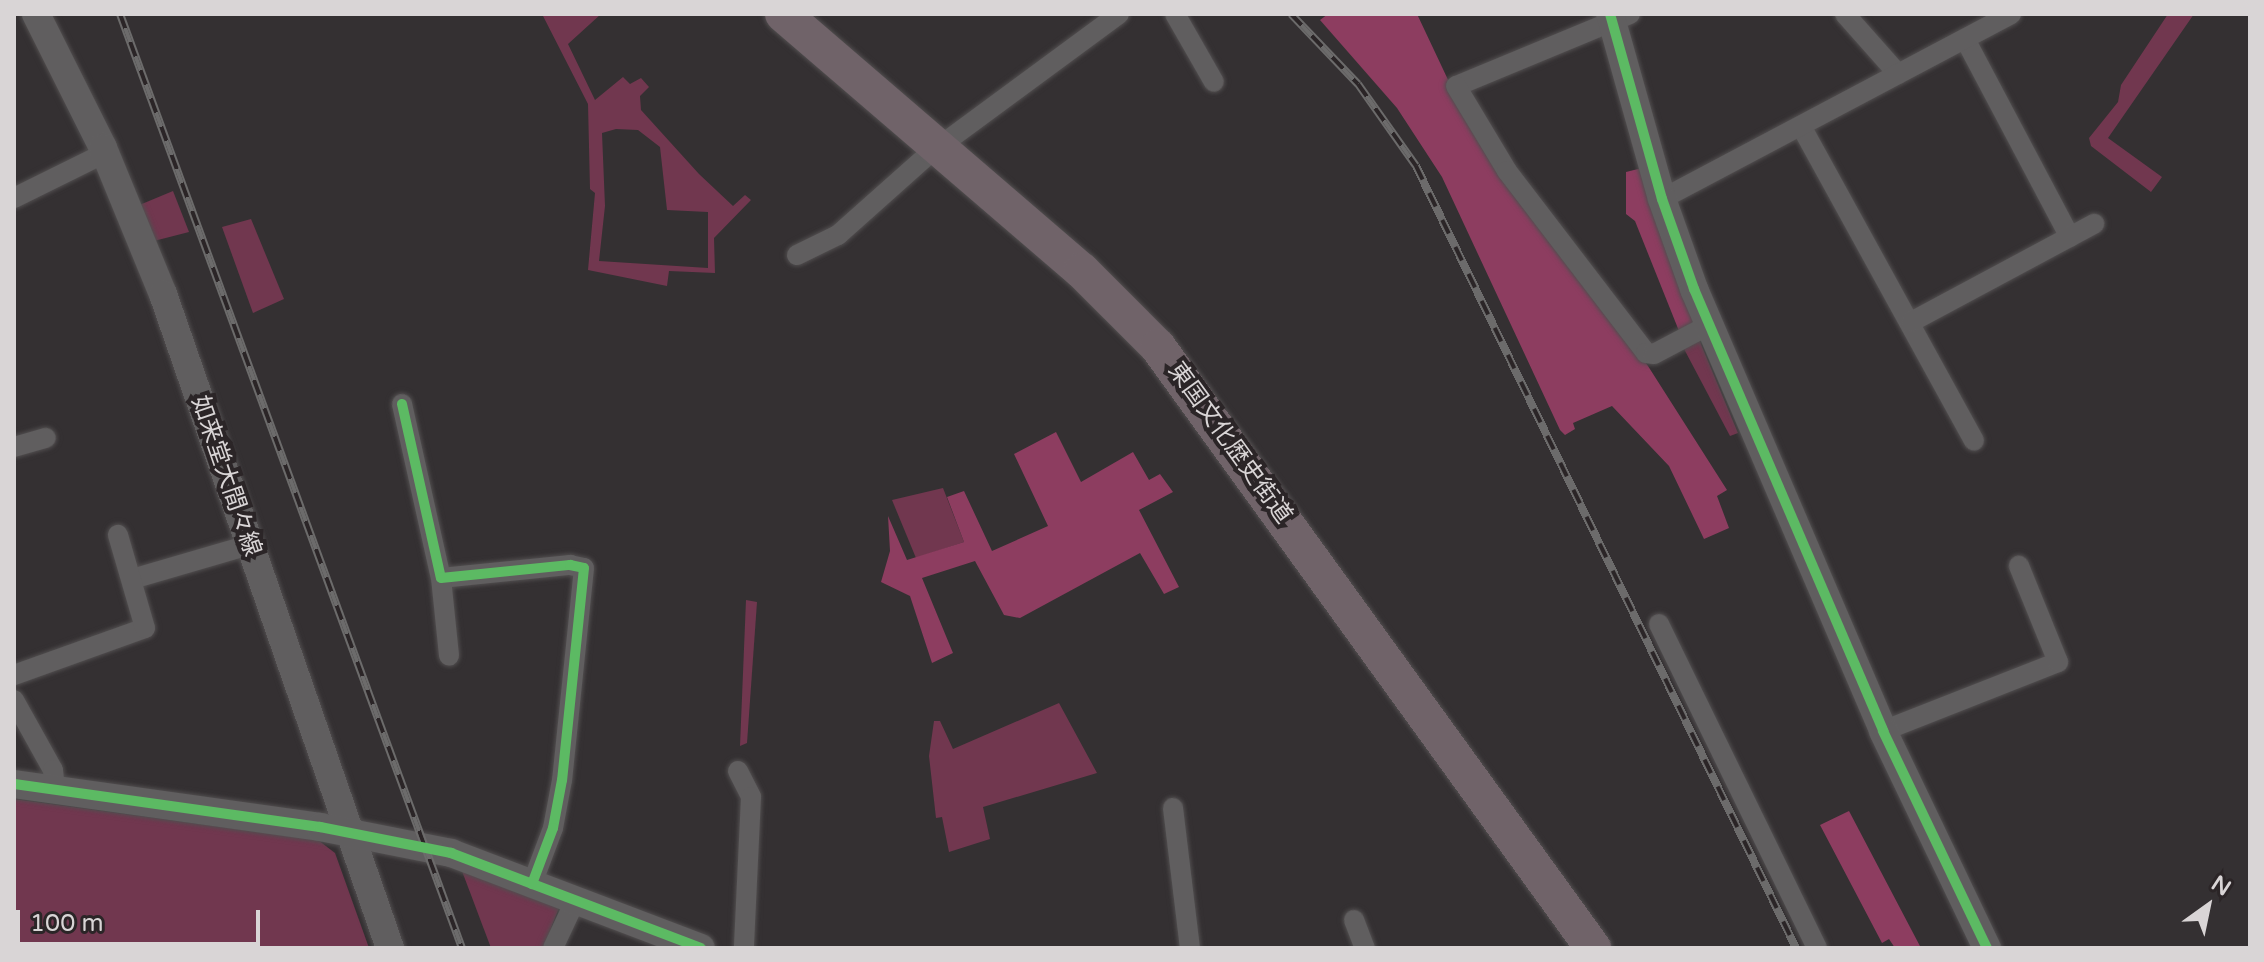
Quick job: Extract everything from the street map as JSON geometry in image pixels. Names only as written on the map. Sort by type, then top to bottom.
[{"type":"highway","name":"東国文化歴史街道","points":[[783,14],[1121,307],[1171,362],[1593,948]]},
{"type":"street","name":"如来堂大間々線","points":[[36,14],[105,153],[163,294],[390,948]]},
{"type":"street","points":[[797,255],[845,230],[938,148],[1119,14]]},
{"type":"street","points":[[1175,14],[1214,82]]},
{"type":"street","points":[[1845,14],[1898,74]]},
{"type":"street","points":[[1662,199],[2011,14]]},
{"type":"street","points":[[1709,325],[1654,354],[1646,353],[1507,171],[1456,86],[1617,16],[1662,199],[1709,325],[1883,731],[1987,948]]},
{"type":"street","points":[[1965,39],[2070,237]]},
{"type":"street","points":[[1801,126],[1974,441]]},
{"type":"street","points":[[14,198],[105,153]]},
{"type":"street","points":[[1911,322],[2094,224]]},
{"type":"street","points":[[402,404],[441,578],[449,656]]},
{"type":"street","points":[[14,447],[46,438]]},
{"type":"street","points":[[14,675],[142,631],[146,624],[118,535]]},
{"type":"street","points":[[132,579],[249,545]]},
{"type":"street","points":[[441,578],[570,565],[584,568],[562,780],[553,828],[532,884]]},
{"type":"street","points":[[1883,731],[2058,662],[2019,566]]},
{"type":"street","points":[[1659,624],[1817,948]]},
{"type":"street","points":[[14,700],[53,770],[55,789]]},
{"type":"street","points":[[738,771],[751,797],[744,948]]},
{"type":"street","points":[[14,784],[349,834],[460,856],[701,948]]},
{"type":"street","points":[[1173,808],[1190,948]]},
{"type":"street","points":[[553,948],[575,901]]},
{"type":"street","points":[[1354,920],[1365,948]]},
{"type":"shaded area","points":[[542,14],[601,14],[568,44],[595,100],[623,77],[630,84],[641,78],[649,87],[640,96],[641,110],[699,174],[733,206],[745,195],[751,200],[714,238],[715,273],[669,271],[667,286],[588,270],[595,193],[590,189],[588,104]],"holes":[[[616,129],[638,130],[660,147],[667,210],[708,212],[708,268],[599,261],[605,206],[602,133]]]},
{"type":"shaded area","points":[[1328,14],[1417,14],[1467,120],[1648,366],[1727,490],[1717,496],[1729,528],[1704,539],[1669,466],[1612,406],[1573,423],[1575,429],[1565,435],[1560,430],[1442,177],[1397,108],[1320,20]]},
{"type":"shaded area","points":[[2168,14],[2194,14],[2108,138],[2162,177],[2151,192],[2091,146],[2089,138],[2118,102],[2121,85]]},
{"type":"shaded area","points":[[1642,168],[1694,324],[1679,331],[1635,221],[1626,214],[1626,172]]},
{"type":"shaded area","points":[[173,191],[189,232],[154,241],[137,206]]},
{"type":"shaded area","points":[[251,219],[284,299],[253,313],[222,227]]},
{"type":"shaded area","points":[[1698,337],[1738,433],[1730,436],[1683,347]]},
{"type":"shaded area","points":[[1056,432],[1081,482],[1133,452],[1149,480],[1160,474],[1173,492],[1139,510],[1179,587],[1164,594],[1140,553],[1020,618],[1004,615],[975,561],[922,578],[953,653],[932,663],[910,596],[881,582],[890,551],[888,516],[907,560],[964,542],[947,497],[964,491],[992,551],[1048,526],[1014,454]]},
{"type":"shaded area","points":[[943,488],[964,542],[916,558],[892,500]]},
{"type":"shaded area","points":[[746,600],[757,602],[747,743],[740,746]]},
{"type":"shaded area","points":[[1059,703],[1097,773],[983,807],[990,839],[949,852],[942,817],[936,818],[929,756],[934,721],[940,721],[953,749]]},
{"type":"shaded area","points":[[14,799],[318,840],[335,853],[369,948],[14,948]]},
{"type":"shaded area","points":[[1849,811],[1921,948],[1895,948],[1889,939],[1882,943],[1820,825]]},
{"type":"shaded area","points":[[462,871],[559,908],[543,948],[491,948]]},
{"type":"railway","points":[[120,14],[462,948]]},
{"type":"railway","points":[[1291,14],[1358,84],[1416,166],[1796,948]]},
{"type":"cycle path","points":[[1610,14],[1662,199],[1694,289],[1883,731],[1987,948]]},
{"type":"cycle path","points":[[402,404],[441,578],[570,565],[584,568],[562,780],[553,828],[532,884]]},
{"type":"cycle path","points":[[14,784],[320,827],[451,853],[701,948]]}]
